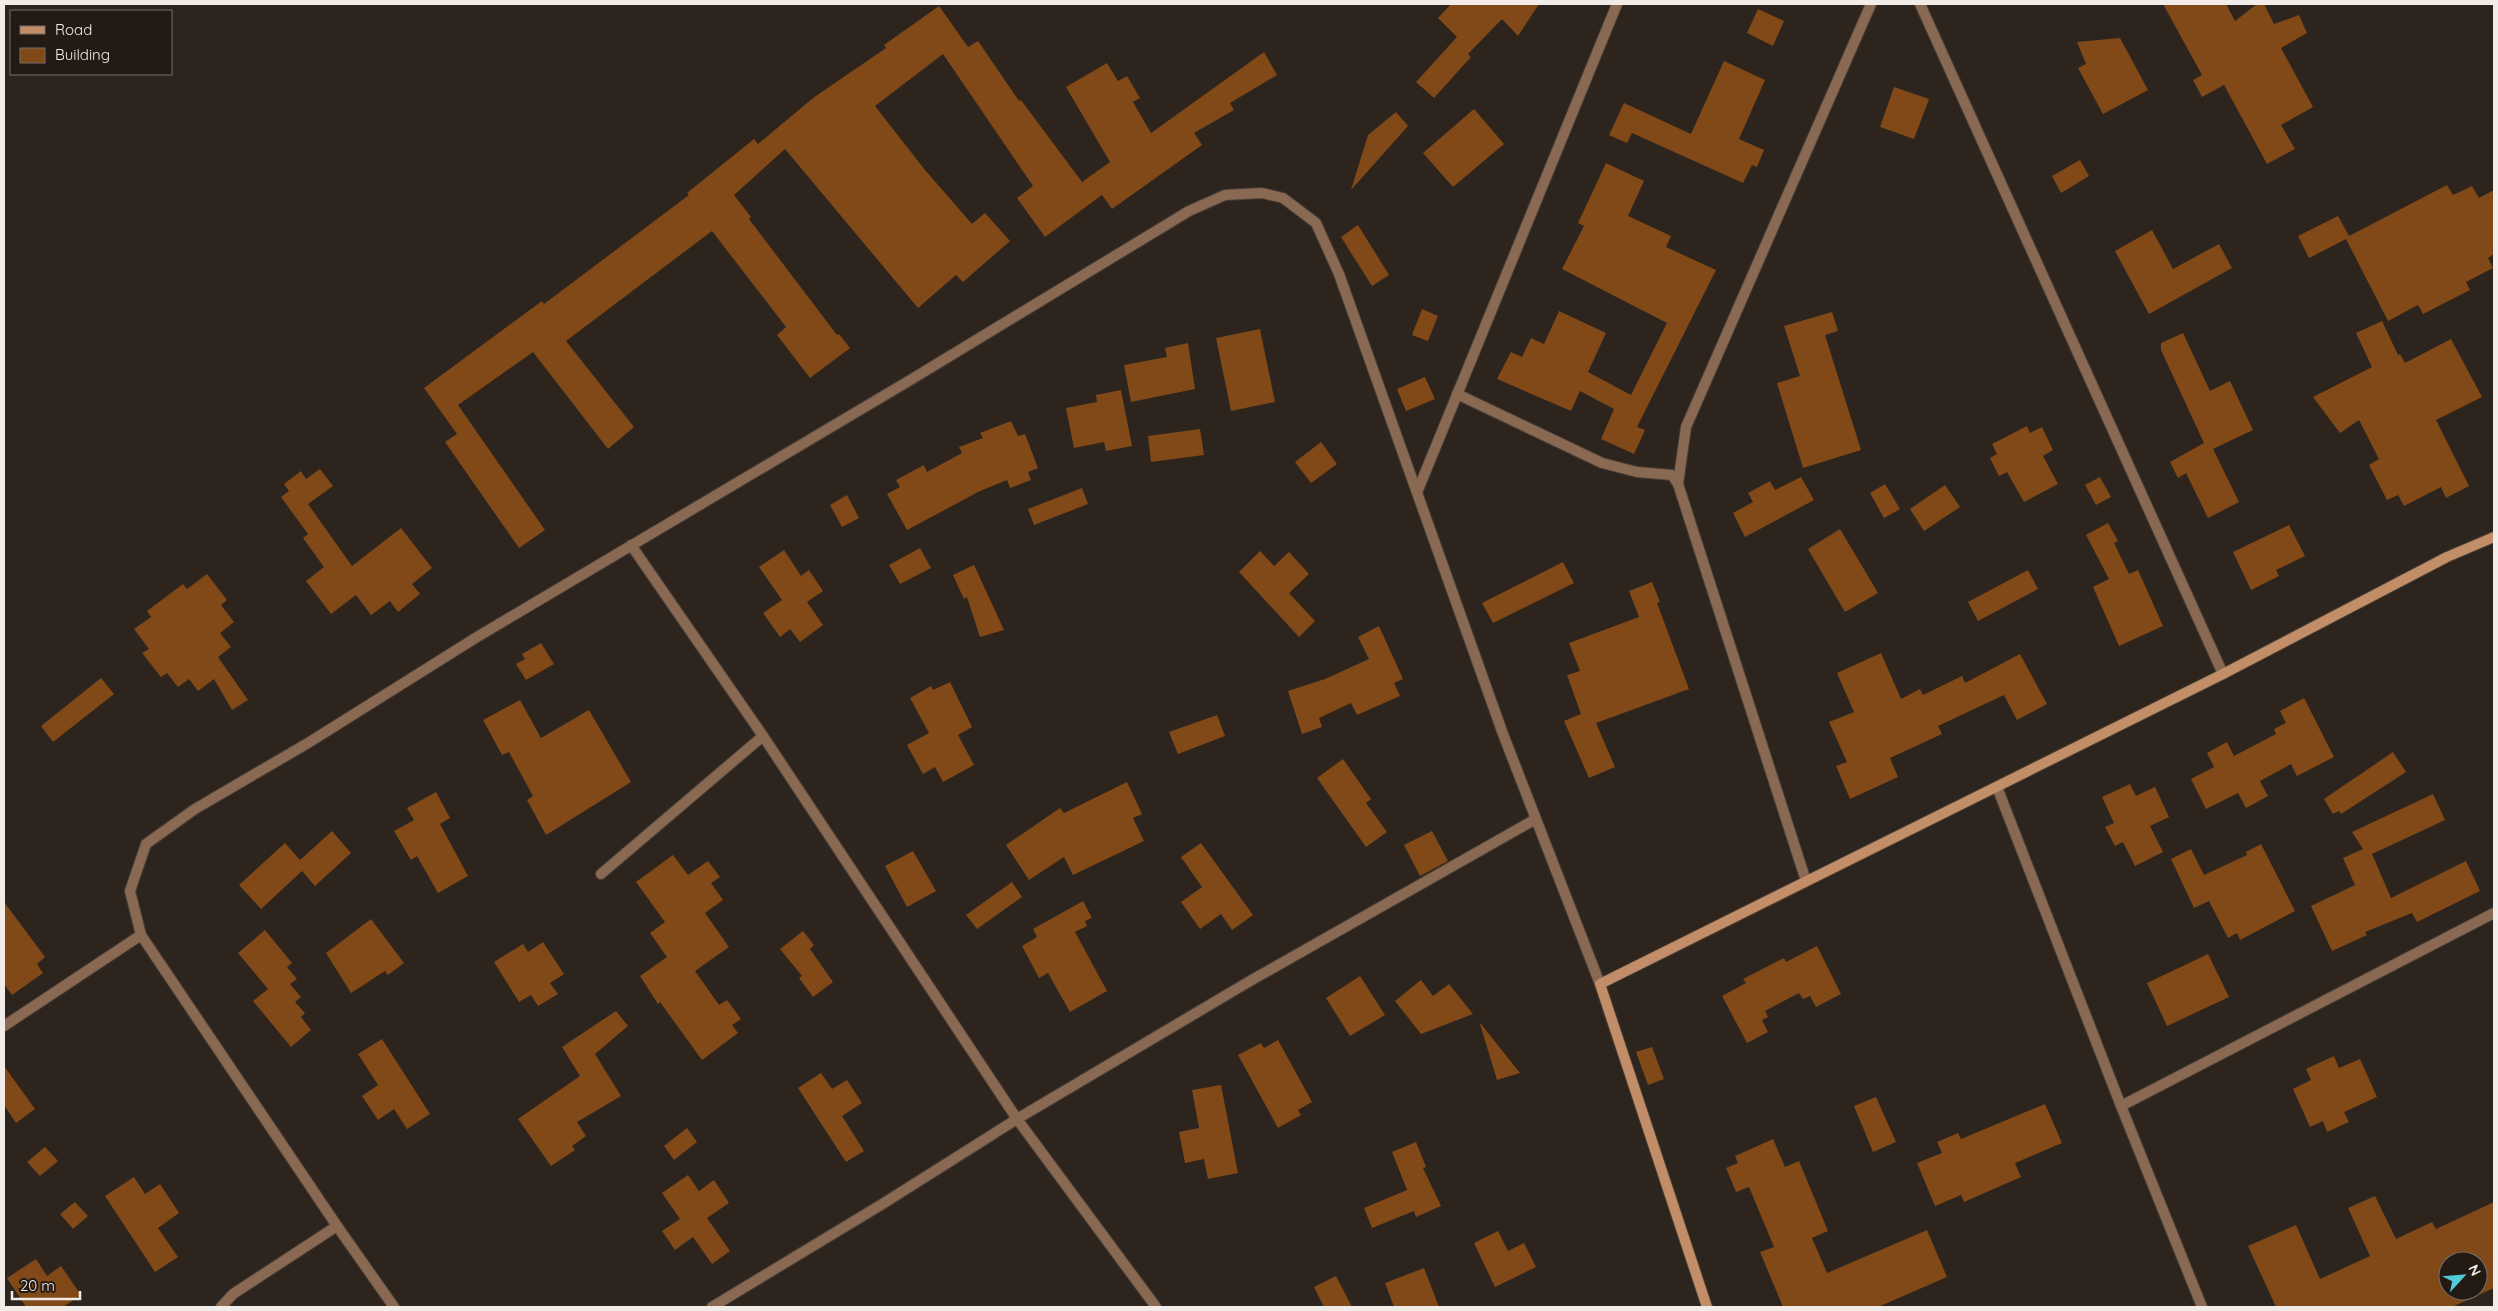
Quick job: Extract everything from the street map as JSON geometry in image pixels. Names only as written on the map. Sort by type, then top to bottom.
[{"type":"street","points":[[1418,490],[1616,4]]},
{"type":"street","points":[[1678,484],[1686,428],[1871,4]]},
{"type":"street","points":[[1920,4],[2223,674]]},
{"type":"street","points":[[394,1307],[336,1226],[141,935],[130,891],[146,844],[195,809],[308,743],[477,637],[904,384],[1188,211],[1225,195],[1262,193],[1283,198],[1316,223],[1340,274],[1534,820],[1600,984],[1708,1307]]},
{"type":"street","points":[[1457,394],[1602,463],[1637,472],[1672,475],[1678,484],[1806,881]]},
{"type":"street","points":[[1600,984],[2223,674],[2447,557],[2494,537]]},
{"type":"street","points":[[631,545],[763,736],[1017,1119],[1156,1307]]},
{"type":"street","points":[[601,874],[763,736]]},
{"type":"street","points":[[1997,787],[2120,1106],[2202,1307]]},
{"type":"street","points":[[712,1307],[884,1203],[1017,1119],[1250,981],[1534,820]]},
{"type":"street","points":[[2120,1106],[2494,913]]},
{"type":"street","points":[[4,1026],[141,935]]},
{"type":"street","points":[[221,1307],[233,1294],[282,1264],[336,1226]]},
{"type":"building","points":[[1451,4],[1539,4],[1518,36],[1502,19],[1468,54],[1471,57],[1434,98],[1416,82],[1457,37],[1438,18]]},
{"type":"building","points":[[2163,4],[2226,4],[2235,21],[2257,4],[2264,4],[2274,24],[2299,15],[2307,33],[2281,48],[2313,107],[2281,125],[2295,149],[2267,164],[2224,85],[2202,97],[2193,80],[2202,75]]},
{"type":"building","points":[[939,6],[968,47],[978,41],[1019,101],[1021,100],[1082,182],[1110,162],[1066,87],[1107,63],[1118,81],[1127,76],[1140,98],[1133,102],[1151,133],[1264,52],[1277,75],[1230,103],[1234,110],[1194,133],[1202,145],[1112,209],[1102,195],[1045,237],[1017,198],[1033,186],[943,54],[875,106],[925,170],[972,224],[985,213],[1010,241],[963,282],[956,275],[918,308],[785,149],[734,195],[751,217],[749,219],[837,335],[839,334],[850,348],[810,378],[777,335],[786,327],[712,231],[566,341],[634,427],[608,449],[533,352],[458,405],[545,530],[519,548],[445,442],[457,434],[424,388],[542,301],[544,304],[689,195],[687,193],[754,139],[758,144],[813,98],[886,48],[884,45]]},
{"type":"building","points":[[1758,9],[1784,21],[1773,46],[1747,33]]},
{"type":"building","points":[[2120,38],[2148,90],[2103,114],[2078,68],[2086,64],[2077,42]]},
{"type":"building","points":[[1724,61],[1765,80],[1739,139],[1764,150],[1757,167],[1752,165],[1743,183],[1632,133],[1627,143],[1609,135],[1624,103],[1691,134]]},
{"type":"building","points":[[1894,87],[1929,99],[1914,139],[1880,127]]},
{"type":"building","points":[[1474,109],[1504,144],[1453,187],[1423,153]]},
{"type":"building","points":[[1396,112],[1408,126],[1351,190],[1368,135]]},
{"type":"building","points":[[2080,160],[2089,176],[2061,193],[2052,176]]},
{"type":"building","points":[[1606,163],[1644,181],[1628,216],[1671,236],[1666,247],[1716,270],[1637,427],[1645,430],[1634,454],[1601,439],[1614,409],[1580,391],[1571,411],[1497,379],[1511,352],[1522,357],[1531,338],[1544,344],[1559,311],[1606,333],[1588,372],[1631,395],[1667,323],[1562,269],[1584,226],[1578,223]]},
{"type":"building","points":[[2447,185],[2453,195],[2472,186],[2479,198],[2494,190],[2494,254],[2488,258],[2493,268],[2466,282],[2470,290],[2423,314],[2418,305],[2388,321],[2346,239],[2309,258],[2298,236],[2338,216],[2349,236]]},
{"type":"building","points":[[1358,225],[1389,275],[1372,286],[1341,237]]},
{"type":"building","points":[[2152,230],[2173,269],[2219,244],[2232,268],[2149,314],[2115,251]]},
{"type":"building","points":[[1422,309],[1438,316],[1428,341],[1412,335]]},
{"type":"building","points":[[1832,312],[1838,331],[1825,335],[1861,450],[1803,468],[1777,383],[1800,376],[1784,326]]},
{"type":"building","points":[[2382,321],[2398,355],[2400,354],[2405,363],[2451,339],[2482,397],[2436,420],[2469,486],[2446,498],[2441,487],[2404,506],[2398,495],[2387,500],[2369,465],[2379,459],[2359,420],[2340,433],[2313,397],[2372,367],[2356,333]]},
{"type":"building","points":[[1260,329],[1275,402],[1231,411],[1216,338]]},
{"type":"building","points":[[2183,333],[2210,391],[2230,381],[2253,430],[2213,449],[2239,502],[2208,518],[2186,473],[2178,478],[2170,462],[2204,443],[2161,350],[2161,343]]},
{"type":"building","points":[[1188,343],[1195,389],[1131,402],[1124,365],[1167,357],[1165,348]]},
{"type":"building","points":[[1425,377],[1435,399],[1406,411],[1397,389]]},
{"type":"building","points":[[1121,390],[1132,446],[1106,451],[1104,442],[1074,448],[1066,408],[1097,402],[1096,395]]},
{"type":"building","points":[[1011,421],[1018,436],[1025,434],[1038,468],[1028,472],[1031,480],[1010,488],[1007,480],[980,491],[907,530],[887,494],[900,487],[896,480],[924,465],[927,472],[962,453],[959,447],[983,438],[980,433]]},
{"type":"building","points":[[2027,426],[2030,433],[2042,427],[2053,450],[2043,456],[2058,484],[2024,502],[2007,472],[1999,476],[1990,458],[1997,454],[1992,444]]},
{"type":"building","points":[[1200,429],[1204,455],[1151,462],[1148,436]]},
{"type":"building","points":[[1321,442],[1337,464],[1311,483],[1295,462]]},
{"type":"building","points":[[320,469],[333,486],[308,504],[352,566],[401,528],[432,568],[412,584],[420,594],[398,612],[390,601],[371,615],[356,595],[331,614],[306,581],[324,567],[303,538],[308,534],[281,497],[289,491],[284,484],[301,471],[306,479]]},
{"type":"building","points":[[1801,477],[1814,500],[1745,537],[1733,513],[1753,502],[1748,493],[1770,481],[1775,490]]},
{"type":"building","points":[[2100,477],[2111,497],[2096,505],[2085,485]]},
{"type":"building","points":[[1885,484],[1900,509],[1884,518],[1870,493]]},
{"type":"building","points":[[1945,485],[1960,507],[1924,531],[1910,509]]},
{"type":"building","points":[[1082,488],[1088,504],[1034,525],[1028,509]]},
{"type":"building","points":[[847,495],[859,518],[842,527],[830,505]]},
{"type":"building","points":[[2108,523],[2118,541],[2114,543],[2129,574],[2138,570],[2163,626],[2119,646],[2093,587],[2109,579],[2086,535]]},
{"type":"building","points":[[2289,525],[2305,556],[2276,570],[2279,576],[2251,590],[2233,552]]},
{"type":"building","points":[[1840,529],[1878,593],[1845,612],[1808,549]]},
{"type":"building","points":[[920,548],[931,568],[900,584],[889,565]]},
{"type":"building","points":[[784,550],[801,576],[809,570],[823,591],[807,602],[823,625],[800,642],[790,629],[780,637],[763,613],[782,600],[759,567]]},
{"type":"building","points":[[1260,551],[1274,566],[1289,552],[1309,574],[1289,593],[1315,621],[1299,637],[1239,572]]},
{"type":"building","points":[[1563,562],[1574,583],[1493,623],[1482,603]]},
{"type":"building","points":[[974,565],[1004,630],[980,637],[967,597],[964,599],[953,575]]},
{"type":"building","points":[[2028,570],[2038,589],[1978,621],[1968,602]]},
{"type":"building","points":[[207,574],[227,600],[221,605],[234,622],[220,633],[231,647],[218,657],[248,700],[232,710],[214,679],[198,691],[189,679],[178,687],[167,673],[161,677],[142,653],[149,649],[134,629],[151,617],[147,611],[183,584],[187,589]]},
{"type":"building","points":[[1652,582],[1660,602],[1657,603],[1689,689],[1596,723],[1615,767],[1589,778],[1564,721],[1581,714],[1567,675],[1580,671],[1569,643],[1639,617],[1629,591]]},
{"type":"building","points":[[1379,626],[1403,679],[1394,683],[1400,696],[1357,715],[1351,703],[1319,718],[1322,727],[1302,734],[1288,691],[1325,679],[1369,659],[1358,637]]},
{"type":"building","points":[[541,643],[554,664],[526,680],[516,664],[525,659],[522,654]]},
{"type":"building","points":[[1881,653],[1901,699],[1920,689],[1923,695],[1962,676],[1965,683],[2020,654],[2047,704],[2017,720],[2004,695],[1938,726],[1942,734],[1890,758],[1898,777],[1850,799],[1836,766],[1847,762],[1829,722],[1854,712],[1837,673]]},
{"type":"building","points":[[101,678],[114,694],[53,742],[41,726]]},
{"type":"building","points":[[950,682],[972,727],[958,735],[974,765],[943,782],[935,767],[923,774],[907,745],[929,733],[910,698],[931,686],[933,690]]},
{"type":"building","points":[[2304,698],[2334,757],[2297,776],[2291,764],[2260,781],[2268,796],[2246,808],[2238,793],[2206,809],[2191,779],[2214,767],[2207,753],[2227,742],[2234,756],[2276,734],[2274,729],[2286,723],[2280,711]]},
{"type":"building","points":[[520,700],[541,738],[589,710],[631,782],[546,835],[527,800],[533,796],[509,752],[502,755],[483,720]]},
{"type":"building","points":[[1217,715],[1225,736],[1178,754],[1169,732]]},
{"type":"building","points":[[2393,752],[2406,772],[2341,814],[2339,811],[2333,814],[2324,799]]},
{"type":"building","points":[[1343,759],[1371,799],[1366,803],[1387,832],[1366,847],[1317,778]]},
{"type":"building","points":[[1127,782],[1142,814],[1133,818],[1144,841],[1073,875],[1064,857],[1029,880],[1006,845],[1060,808],[1064,813]]},
{"type":"building","points":[[2130,784],[2136,796],[2155,787],[2169,817],[2150,826],[2163,852],[2135,866],[2123,842],[2115,846],[2105,827],[2114,823],[2102,797]]},
{"type":"building","points":[[436,792],[450,818],[440,824],[468,876],[438,893],[417,856],[411,860],[394,831],[414,820],[407,808]]},
{"type":"building","points":[[2433,794],[2445,820],[2372,854],[2391,898],[2466,861],[2480,891],[2417,922],[2412,913],[2365,932],[2367,935],[2332,951],[2311,906],[2355,885],[2343,858],[2363,849],[2352,832]]},
{"type":"building","points":[[332,831],[351,853],[315,886],[302,871],[261,909],[239,885],[285,843],[300,860]]},
{"type":"building","points":[[1432,831],[1448,861],[1420,876],[1404,845]]},
{"type":"building","points":[[1201,843],[1253,915],[1232,930],[1221,914],[1200,929],[1181,902],[1202,887],[1181,857]]},
{"type":"building","points":[[2261,844],[2295,911],[2240,940],[2237,933],[2228,938],[2209,901],[2194,908],[2171,859],[2191,849],[2204,875],[2247,855],[2246,852]]},
{"type":"building","points":[[913,851],[936,891],[907,907],[885,866]]},
{"type":"building","points":[[673,855],[688,875],[708,861],[720,877],[711,883],[723,900],[705,913],[729,947],[695,971],[719,1005],[727,1000],[741,1019],[732,1025],[738,1033],[702,1060],[660,1002],[658,1004],[640,976],[667,957],[650,933],[665,922],[636,882]]},
{"type":"building","points":[[1012,882],[1022,897],[977,929],[966,915]]},
{"type":"building","points":[[1083,901],[1092,918],[1085,921],[1087,926],[1075,932],[1107,991],[1070,1012],[1048,973],[1039,978],[1022,946],[1037,937],[1033,929]]},
{"type":"building","points":[[4,902],[45,957],[37,964],[43,973],[12,995],[4,984]]},
{"type":"building","points":[[371,919],[404,963],[388,975],[385,971],[351,993],[326,953]]},
{"type":"building","points":[[265,930],[292,963],[287,967],[297,979],[290,984],[301,997],[295,1002],[305,1013],[301,1017],[311,1030],[291,1047],[253,1001],[268,989],[238,953]]},
{"type":"building","points":[[803,931],[814,945],[810,949],[833,982],[813,997],[799,978],[802,976],[780,949]]},
{"type":"building","points":[[543,942],[564,974],[550,983],[558,994],[538,1006],[531,995],[519,1002],[494,962],[523,944],[528,952]]},
{"type":"building","points":[[1817,946],[1841,994],[1816,1007],[1810,996],[1803,999],[1799,993],[1765,1011],[1768,1017],[1762,1020],[1768,1032],[1747,1043],[1722,996],[1746,983],[1743,979],[1784,958],[1786,962]]},
{"type":"building","points":[[2208,954],[2229,997],[2167,1026],[2147,983]]},
{"type":"building","points":[[1360,976],[1385,1015],[1350,1036],[1326,998]]},
{"type":"building","points":[[1421,980],[1433,996],[1449,984],[1473,1014],[1421,1034],[1395,1001]]},
{"type":"building","points":[[616,1011],[628,1026],[595,1054],[621,1096],[577,1122],[586,1136],[572,1146],[575,1150],[551,1166],[518,1119],[580,1076],[562,1047]]},
{"type":"building","points":[[1481,1024],[1520,1073],[1497,1080]]},
{"type":"building","points":[[382,1039],[430,1114],[407,1129],[394,1109],[378,1120],[362,1096],[378,1085],[358,1054]]},
{"type":"building","points":[[1278,1040],[1312,1102],[1298,1110],[1301,1115],[1278,1128],[1238,1055],[1261,1043],[1264,1048]]},
{"type":"building","points":[[1652,1047],[1664,1079],[1648,1085],[1636,1052]]},
{"type":"building","points":[[2334,1056],[2339,1068],[2360,1059],[2377,1097],[2344,1112],[2349,1122],[2327,1132],[2323,1121],[2310,1127],[2293,1089],[2311,1080],[2306,1069]]},
{"type":"building","points":[[4,1066],[35,1109],[16,1123],[4,1105]]},
{"type":"building","points":[[821,1073],[832,1089],[847,1080],[862,1103],[842,1116],[864,1151],[846,1162],[798,1088]]},
{"type":"building","points":[[1221,1085],[1238,1173],[1208,1179],[1204,1159],[1185,1163],[1179,1132],[1199,1128],[1192,1090]]},
{"type":"building","points":[[1876,1097],[1896,1142],[1873,1152],[1854,1106]]},
{"type":"building","points":[[2045,1104],[2062,1143],[2015,1163],[2021,1177],[1964,1202],[1961,1195],[1935,1206],[1917,1163],[1942,1153],[1937,1142],[1958,1133],[1961,1139]]},
{"type":"building","points":[[687,1128],[697,1142],[674,1160],[664,1146]]},
{"type":"building","points":[[1773,1139],[1785,1167],[1799,1161],[1828,1231],[1812,1238],[1827,1273],[1927,1230],[1947,1277],[1878,1307],[1783,1307],[1760,1252],[1774,1247],[1749,1187],[1736,1192],[1726,1168],[1738,1163],[1735,1156]]},
{"type":"building","points":[[1416,1142],[1426,1167],[1423,1168],[1441,1206],[1416,1217],[1414,1211],[1372,1228],[1364,1208],[1407,1190],[1392,1152]]},
{"type":"building","points":[[45,1147],[58,1161],[40,1176],[27,1162]]},
{"type":"building","points":[[688,1175],[699,1191],[714,1180],[729,1203],[707,1218],[730,1251],[712,1264],[693,1237],[675,1250],[662,1231],[680,1219],[662,1193]]},
{"type":"building","points":[[134,1177],[145,1194],[160,1184],[179,1213],[158,1228],[178,1257],[155,1272],[105,1196]]},
{"type":"building","points":[[2375,1196],[2396,1239],[2432,1222],[2436,1229],[2494,1202],[2494,1288],[2488,1291],[2488,1251],[2438,1251],[2438,1301],[2465,1301],[2452,1307],[2276,1307],[2248,1246],[2296,1225],[2320,1279],[2370,1256],[2348,1208]]},
{"type":"building","points":[[75,1202],[88,1216],[73,1229],[60,1214]]},
{"type":"building","points":[[1498,1231],[1508,1251],[1524,1243],[1536,1267],[1495,1287],[1474,1243]]},
{"type":"building","points":[[36,1259],[47,1276],[61,1266],[81,1295],[63,1307],[26,1307],[7,1278]]},
{"type":"building","points":[[1424,1268],[1439,1307],[1394,1307],[1385,1283]]},
{"type":"building","points":[[1336,1276],[1352,1307],[1324,1307],[1314,1287]]}]
